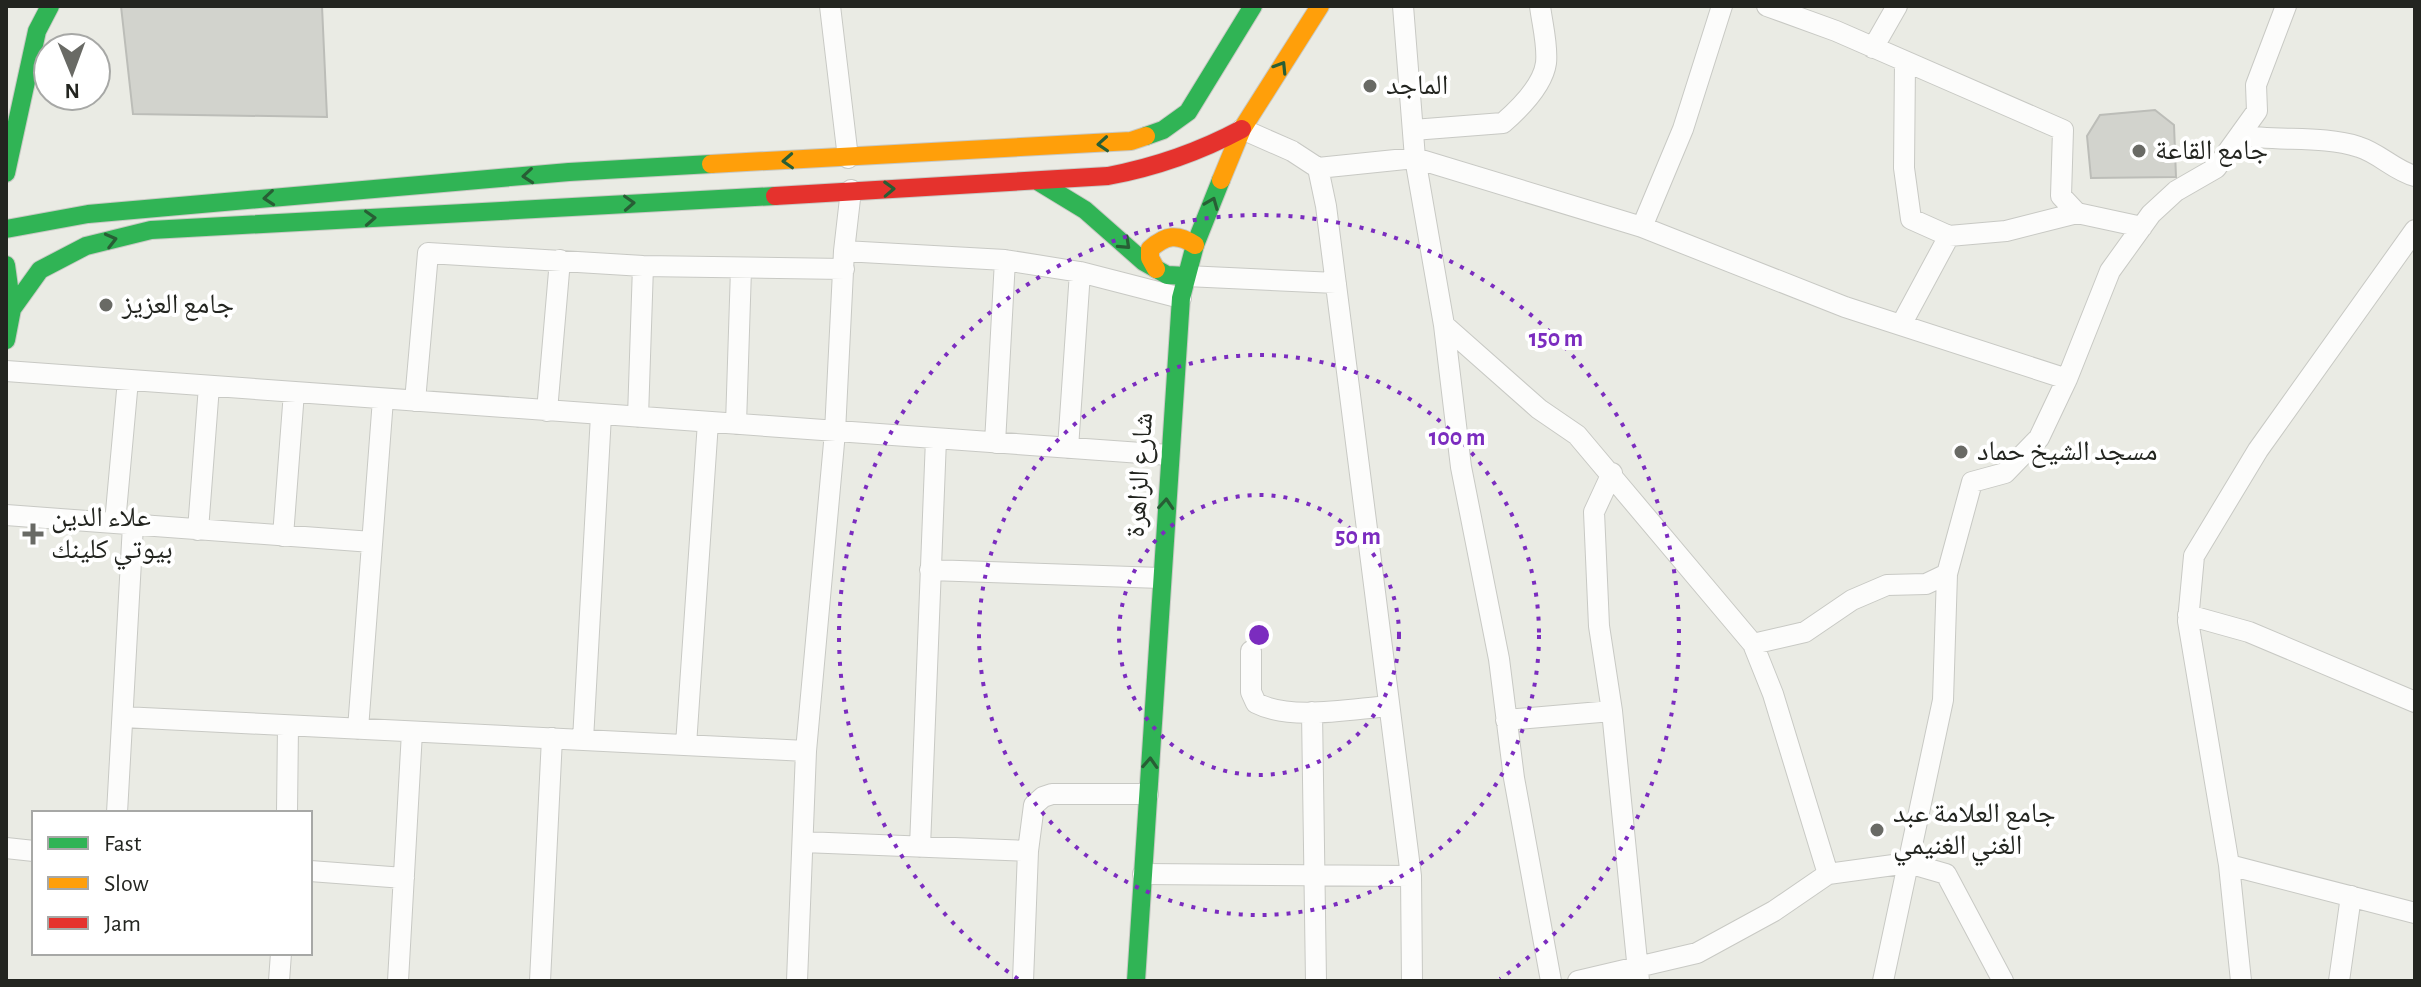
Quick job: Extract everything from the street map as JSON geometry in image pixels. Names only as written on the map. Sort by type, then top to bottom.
[{"type":"main road","points":[[6,173],[37,31],[50,6]]},
{"type":"main road","points":[[6,229],[88,214],[569,172],[1113,144],[1148,137],[1177,122],[1188,112],[1253,6]]},
{"type":"main road","name":"شارع الزاهرة","points":[[1136,981],[1181,298],[1195,245],[1242,129],[1320,6]]},
{"type":"main road","points":[[12,309],[40,270],[62,257],[86,246],[151,230],[1109,176],[1170,163],[1242,129]]},
{"type":"main road","points":[[1039,182],[1085,210],[1144,262],[1167,275],[1186,276]]},
{"type":"main road","points":[[1156,269],[1150,258],[1150,249],[1161,239],[1183,237],[1195,245]]},
{"type":"main road","points":[[6,265],[12,309],[6,340]]},
{"type":"street","points":[[830,6],[848,158]]},
{"type":"street","points":[[1403,6],[1415,158],[1444,325],[1461,467],[1499,659],[1514,778],[1551,981]]},
{"type":"street","points":[[1413,130],[1503,123],[1514,114],[1542,79],[1546,61],[1540,6]]},
{"type":"street","points":[[1642,227],[1683,129],[1722,6]]},
{"type":"street","points":[[1767,6],[1836,31],[2063,130],[2061,196],[2077,213]]},
{"type":"street","points":[[1873,48],[1897,6]]},
{"type":"street","points":[[1883,981],[1943,700],[1947,574],[1972,482],[2005,473],[2039,438],[2067,379],[2110,271],[2151,214],[2176,191],[2216,168],[2257,111],[2256,85],[2286,6]]},
{"type":"street","points":[[1905,62],[1904,168],[1911,219],[1949,236],[2006,231],[2077,213],[2142,227]]},
{"type":"street","points":[[1242,129],[1292,151],[1318,168],[1415,158],[1642,227],[1845,307],[2067,379]]},
{"type":"street","points":[[2240,135],[2359,147],[2415,176]]},
{"type":"street","points":[[1318,168],[1326,206],[1411,876],[1412,981]]},
{"type":"street","points":[[797,981],[806,751],[835,432],[851,190]]},
{"type":"street","points":[[1901,325],[1949,236]]},
{"type":"street","points":[[2241,981],[2229,865],[2188,615],[2194,556],[2258,450],[2413,237]]},
{"type":"street","points":[[415,401],[428,253],[741,269],[844,260],[1005,260],[1080,272],[1181,298]]},
{"type":"street","points":[[547,411],[560,260]]},
{"type":"street","points":[[995,443],[1005,260]]},
{"type":"street","points":[[638,417],[643,266]]},
{"type":"street","points":[[736,424],[741,269]]},
{"type":"street","points":[[1068,448],[1080,272]]},
{"type":"street","points":[[1186,276],[1336,283]]},
{"type":"street","points":[[1444,325],[1539,409],[1577,435],[1753,644],[1773,694],[1828,874]]},
{"type":"street","points":[[6,371],[1169,455]]},
{"type":"street","points":[[117,811],[123,717],[128,380]]},
{"type":"street","points":[[198,530],[209,386]]},
{"type":"street","points":[[283,536],[294,392]]},
{"type":"street","points":[[358,729],[383,399]]},
{"type":"street","points":[[583,740],[601,415]]},
{"type":"street","points":[[686,745],[708,422]]},
{"type":"street","points":[[920,847],[936,439]]},
{"type":"street","points":[[1612,473],[1594,512],[1599,626],[1612,711],[1638,974]]},
{"type":"street","points":[[6,515],[372,542]]},
{"type":"street","points":[[930,570],[1161,578]]},
{"type":"street","points":[[1753,644],[1805,632],[1852,600],[1887,585],[1926,584],[1947,574]]},
{"type":"street","points":[[2188,615],[2249,632],[2415,702]]},
{"type":"street","points":[[1251,651],[1251,692],[1256,703],[1269,709],[1312,712],[1389,706]]},
{"type":"street","points":[[1506,720],[1612,711]]},
{"type":"street","points":[[1312,712],[1316,981]]},
{"type":"street","points":[[123,717],[806,751]]},
{"type":"street","points":[[287,811],[288,726]]},
{"type":"street","points":[[398,981],[412,732]]},
{"type":"street","points":[[540,981],[552,738]]},
{"type":"street","points":[[1023,981],[1028,851],[1034,805],[1052,794],[1148,794]]},
{"type":"street","points":[[803,842],[1028,851]]},
{"type":"street","points":[[6,848],[32,851]]},
{"type":"street","points":[[1578,981],[1638,974],[1697,953],[1774,911],[1828,874],[1908,863],[1946,874],[2003,981]]},
{"type":"street","points":[[2229,865],[2415,913]]},
{"type":"street","points":[[312,871],[404,878]]},
{"type":"street","points":[[1143,874],[1411,876]]},
{"type":"street","points":[[2339,981],[2351,896]]},
{"type":"street","points":[[279,981],[281,955]]},
{"type":"building","points":[[121,6],[322,6],[327,117],[133,114]]},
{"type":"building","points":[[2155,110],[2174,125],[2176,177],[2091,178],[2087,136],[2100,115]]},
{"type":"traffic: fast","points":[[6,173],[37,31],[50,6]]},
{"type":"traffic: fast","points":[[1146,136],[1163,130],[1188,112],[1253,6]]},
{"type":"traffic: fast","points":[[6,229],[88,214],[569,172],[711,164]]},
{"type":"traffic: fast","points":[[1136,981],[1181,298],[1195,245],[1221,180]]},
{"type":"traffic: fast","points":[[1039,182],[1085,210],[1144,262],[1167,275],[1186,276]]},
{"type":"traffic: fast","points":[[6,340],[12,309],[40,270],[86,246],[151,230],[775,196]]},
{"type":"traffic: fast","points":[[6,265],[12,309]]},
{"type":"traffic: slow","points":[[1221,180],[1242,129],[1320,6]]},
{"type":"traffic: slow","points":[[711,164],[1131,141],[1146,136]]},
{"type":"traffic: slow","points":[[1156,269],[1150,258],[1150,249],[1161,241],[1177,237],[1195,245]]},
{"type":"traffic: jam","points":[[775,196],[1108,176],[1177,158],[1242,129]]},
{"type":"place","name":"الماجد","points":[[1370,86]]},
{"type":"place","name":"جامع القاعة","points":[[2139,151]]},
{"type":"place","name":"جامع العزيز","points":[[106,305]]},
{"type":"place","name":"مسجد الشيخ حماد","points":[[1961,452]]},
{"type":"place","name":"علاء الدين بيوتي كلينك","points":[[33,534]]},
{"type":"place","name":"جامع العلامة عبد الغني الغنيمي","points":[[1877,830]]}]
